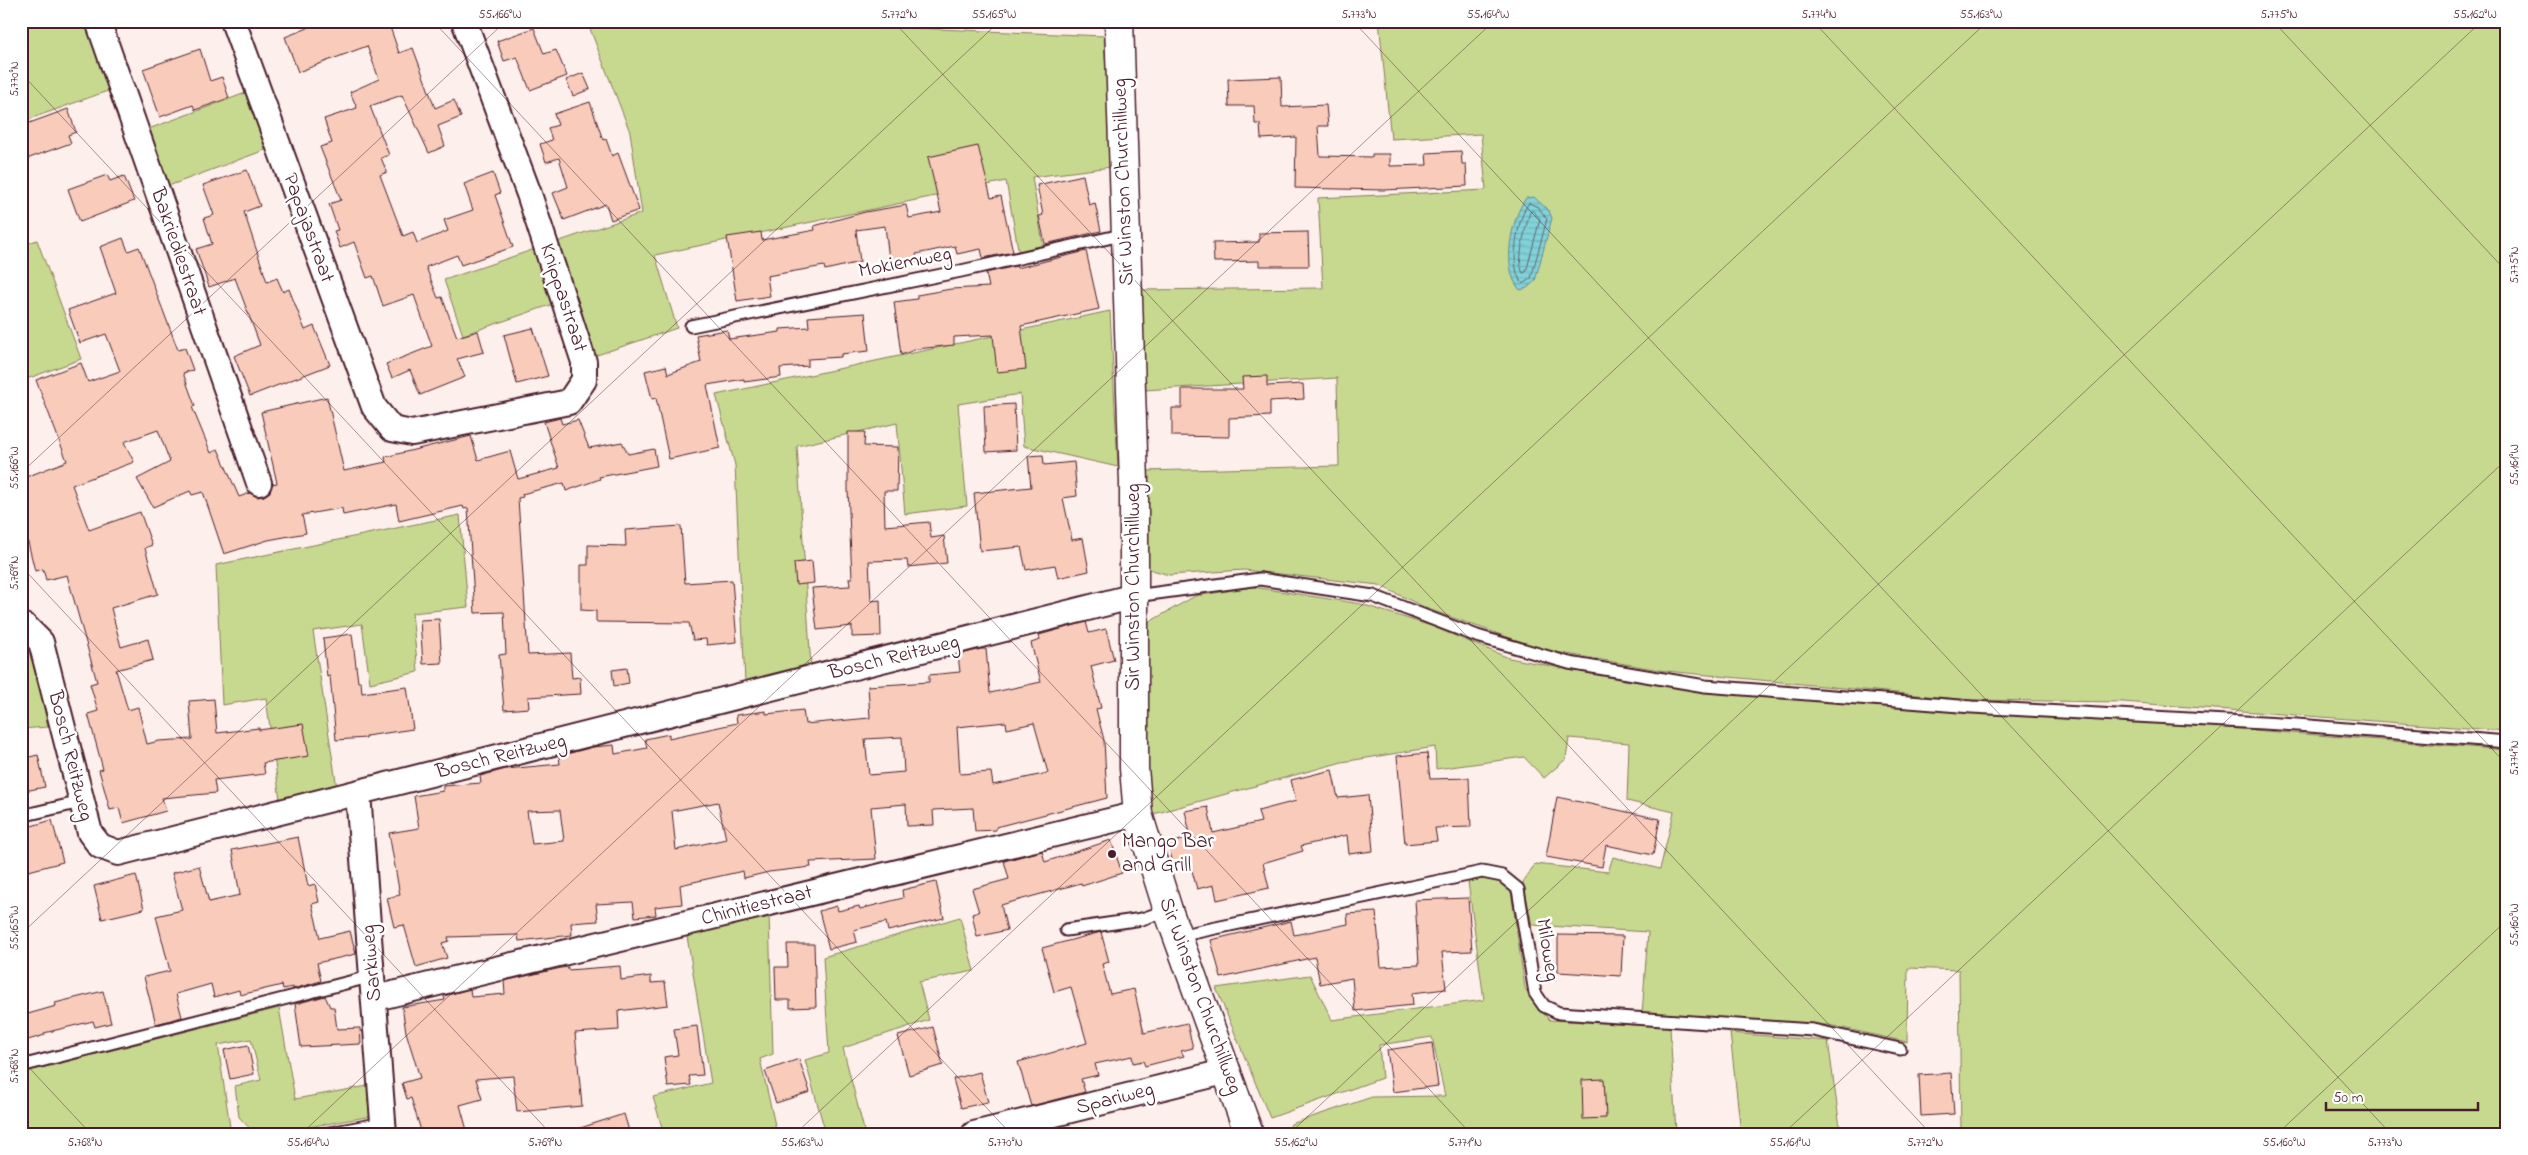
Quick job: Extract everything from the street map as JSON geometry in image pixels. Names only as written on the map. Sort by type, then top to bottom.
[{"type":"street","name":"Bakriediestraat","points":[[98,21],[259,484]]},
{"type":"street","name":"Papajastraat","points":[[233,21],[374,407],[392,429]]},
{"type":"street","name":"Knippastraat","points":[[392,429],[412,433],[569,402],[584,380],[584,362],[529,194],[464,21]]},
{"type":"street","name":"Sir Winston Churchillweg","points":[[1119,21],[1135,596],[1134,768],[1138,814],[1168,910],[1228,1071],[1249,1134]]},
{"type":"street","name":"Bosch Reitzweg","points":[[21,625],[26,627],[41,642],[90,833],[100,846],[118,853],[1135,596]]},
{"type":"street","name":"Sarkiweg","points":[[358,793],[384,1128]]},
{"type":"street","name":"Chinitiestraat","points":[[374,987],[1138,814]]},
{"type":"street","name":"Spariweg","points":[[974,1134],[1228,1071]]},
{"type":"lane","name":"Mokiemweg","points":[[691,326],[961,271],[1126,234]]},
{"type":"lane","points":[[1135,596],[1260,578],[1373,596],[1477,636],[1569,663],[1705,686],[1972,707],[2297,725],[2507,742]]},
{"type":"lane","points":[[21,816],[81,802]]},
{"type":"lane","name":"Miloweg","points":[[1178,936],[1482,872],[1502,876],[1518,889],[1535,993],[1544,1006],[1560,1013],[1813,1030],[1900,1049]]},
{"type":"lane","points":[[1066,930],[1142,919],[1168,910]]},
{"type":"lane","points":[[21,1066],[374,987]]},
{"type":"lane","points":[[324,1134],[384,1128]]},
{"type":"green space","points":[[21,21],[93,21],[116,88],[21,122]]},
{"type":"green space","points":[[587,21],[606,21],[607,26],[672,21],[889,21],[890,27],[1104,36],[1111,167],[1032,177],[1044,250],[1019,254],[1006,181],[655,255],[677,328],[588,358],[551,244],[642,213],[630,132]]},
{"type":"green space","points":[[1379,21],[2507,21],[2507,731],[2123,702],[1969,700],[1666,671],[1544,650],[1428,609],[1379,585],[1244,570],[1169,575],[1149,569],[1146,561],[1145,471],[1339,466],[1337,378],[1144,390],[1139,290],[1323,288],[1318,198],[1486,190],[1481,134],[1391,139]]},
{"type":"green space","points":[[251,91],[273,147],[163,188],[143,131]]},
{"type":"green space","points":[[37,240],[81,359],[21,381],[21,246]]},
{"type":"green space","points":[[541,247],[559,302],[463,335],[444,280]]},
{"type":"green space","points":[[1110,311],[1118,467],[1024,446],[1020,394],[958,404],[967,506],[905,514],[897,423],[797,446],[811,668],[745,683],[735,465],[716,395]]},
{"type":"green space","points":[[460,515],[468,607],[412,613],[418,672],[370,683],[362,624],[313,631],[337,788],[280,800],[266,698],[222,705],[216,565]]},
{"type":"green space","points":[[1253,587],[1361,604],[1431,626],[1509,658],[1630,681],[2507,750],[2507,1134],[1961,1134],[1959,970],[1908,968],[1907,1042],[1829,1025],[1642,1014],[1648,932],[1532,925],[1523,882],[1535,864],[1608,872],[1613,857],[1660,869],[1674,812],[1627,801],[1629,743],[1569,738],[1566,759],[1544,778],[1524,757],[1436,769],[1435,747],[1342,762],[1150,815],[1145,800],[1144,625],[1195,596]]},
{"type":"green space","points":[[21,641],[32,649],[48,727],[21,729]]},
{"type":"green space","points":[[1482,879],[1499,881],[1511,891],[1525,988],[1535,1005],[1550,1020],[1670,1027],[1676,1134],[1287,1134],[1291,1124],[1372,1097],[1445,1096],[1432,1037],[1379,1045],[1382,1078],[1270,1118],[1216,988],[1310,975],[1332,1020],[1484,1000],[1468,882]]},
{"type":"green space","points":[[769,914],[773,1054],[760,1059],[777,1134],[664,1134],[653,1097],[711,1083],[686,930]]},
{"type":"green space","points":[[960,917],[974,971],[919,982],[929,1020],[843,1048],[865,1134],[826,1134],[805,1060],[829,1053],[823,957]]},
{"type":"green space","points":[[279,1008],[295,1099],[368,1086],[372,1116],[268,1134],[255,1134],[239,1117],[235,1086],[261,1080],[251,1039],[218,1045],[231,1134],[21,1134],[21,1073]]},
{"type":"green space","points":[[1730,1033],[1828,1041],[1841,1134],[1741,1134]]},
{"type":"water","points":[[1534,197],[1549,211],[1552,218],[1535,281],[1527,288],[1520,290],[1514,281],[1511,270],[1510,244],[1512,231],[1521,207],[1526,198]]},
{"type":"building","points":[[306,21],[388,21],[399,53],[413,48],[435,108],[454,100],[461,117],[438,126],[445,146],[429,153],[402,95],[370,106],[389,155],[381,158],[387,172],[380,175],[403,236],[413,232],[417,243],[448,231],[444,220],[473,210],[464,184],[493,173],[500,193],[495,195],[513,247],[461,265],[457,255],[426,267],[438,298],[442,297],[457,337],[478,331],[484,352],[457,359],[465,377],[420,395],[410,370],[392,378],[386,364],[432,346],[414,295],[383,306],[373,276],[367,278],[354,242],[340,248],[334,231],[338,230],[329,204],[341,200],[320,147],[332,143],[324,119],[357,108],[350,92],[379,79],[367,46],[298,72],[285,37],[308,28]]},
{"type":"building","points":[[534,28],[544,54],[556,50],[567,76],[530,90],[517,57],[504,61],[497,41]]},
{"type":"building","points":[[200,49],[210,81],[222,77],[229,98],[195,110],[193,105],[160,117],[143,69]]},
{"type":"building","points":[[583,73],[590,89],[573,96],[566,80]]},
{"type":"building","points":[[1281,77],[1282,107],[1326,105],[1328,126],[1318,126],[1320,156],[1372,157],[1372,154],[1390,154],[1390,166],[1427,165],[1426,153],[1461,151],[1462,164],[1466,164],[1467,186],[1384,190],[1295,188],[1296,137],[1261,139],[1260,124],[1255,124],[1254,106],[1229,106],[1228,79]]},
{"type":"building","points":[[590,102],[603,140],[606,139],[612,156],[618,153],[639,210],[611,220],[606,204],[564,220],[553,193],[568,187],[559,158],[546,162],[540,144],[552,140],[548,128],[558,125],[554,114]]},
{"type":"building","points":[[68,109],[76,132],[68,135],[71,143],[21,161],[21,134],[27,133],[24,125]]},
{"type":"building","points":[[978,146],[991,198],[1001,196],[1013,252],[983,258],[981,249],[957,254],[955,246],[916,254],[918,261],[890,267],[885,226],[856,230],[860,262],[825,270],[824,266],[767,276],[770,296],[737,301],[727,237],[761,232],[762,240],[815,230],[814,226],[865,212],[906,205],[909,218],[941,212],[928,157]]},
{"type":"building","points":[[247,170],[260,206],[244,212],[267,282],[277,278],[283,292],[289,289],[305,330],[314,326],[330,365],[250,396],[234,356],[260,345],[235,278],[209,287],[196,249],[212,244],[204,218],[214,215],[203,185]]},
{"type":"building","points":[[107,175],[110,181],[124,176],[134,201],[80,222],[68,189]]},
{"type":"building","points":[[1083,175],[1089,205],[1095,203],[1101,231],[1045,244],[1039,216],[1043,215],[1037,185]]},
{"type":"building","points":[[1308,232],[1309,266],[1259,266],[1259,261],[1214,262],[1213,243],[1259,242],[1259,233]]},
{"type":"building","points":[[123,238],[128,251],[139,247],[178,350],[185,348],[193,370],[183,373],[195,406],[192,407],[211,453],[218,449],[239,497],[250,493],[257,497],[264,496],[270,492],[272,484],[277,483],[261,412],[327,397],[344,471],[386,462],[385,457],[471,436],[478,460],[510,451],[518,479],[559,468],[544,422],[560,418],[562,424],[578,420],[589,448],[622,442],[628,454],[654,449],[657,466],[599,477],[600,479],[566,491],[564,483],[522,494],[523,497],[518,498],[528,655],[570,653],[572,678],[580,677],[581,694],[528,697],[529,708],[504,710],[499,655],[506,654],[504,612],[475,613],[468,508],[464,509],[463,506],[399,521],[396,504],[343,515],[342,508],[302,515],[306,533],[268,540],[224,554],[203,492],[192,495],[190,491],[153,507],[137,479],[170,462],[158,430],[124,442],[134,462],[72,485],[89,530],[140,512],[152,545],[145,548],[158,594],[111,608],[121,647],[148,639],[153,660],[116,670],[128,710],[138,707],[147,744],[159,741],[192,739],[189,701],[214,699],[217,733],[303,724],[309,756],[263,763],[265,774],[214,780],[216,793],[162,798],[166,811],[123,823],[119,808],[110,810],[99,770],[103,769],[88,714],[98,711],[90,684],[97,682],[67,575],[46,580],[43,569],[35,571],[21,514],[21,479],[67,461],[36,380],[81,363],[88,382],[120,371],[106,334],[80,343],[68,310],[116,293],[100,247]]},
{"type":"building","points":[[1086,251],[1099,309],[1021,326],[1026,369],[997,372],[993,335],[954,337],[954,345],[917,349],[901,355],[894,302],[917,299],[917,295],[951,289],[989,287],[986,273],[1016,266],[1017,268]]},
{"type":"building","points":[[865,313],[869,351],[841,354],[841,357],[808,359],[808,366],[780,368],[781,377],[744,382],[744,379],[707,385],[720,448],[669,459],[656,398],[652,399],[645,371],[666,366],[668,374],[701,362],[696,335],[727,330],[729,339],[780,332],[780,329],[809,327],[808,317]]},
{"type":"building","points":[[533,328],[548,376],[517,384],[504,335]]},
{"type":"building","points":[[1267,376],[1267,386],[1303,384],[1304,399],[1270,401],[1270,416],[1229,418],[1229,437],[1172,436],[1172,408],[1182,408],[1182,389],[1243,389],[1242,377]]},
{"type":"building","points":[[1014,404],[1016,450],[986,452],[984,406]]},
{"type":"building","points":[[848,432],[865,432],[864,446],[898,447],[897,491],[884,491],[885,526],[929,522],[931,538],[944,536],[947,563],[908,567],[907,560],[869,561],[871,601],[880,600],[881,636],[852,637],[852,626],[817,630],[812,588],[850,586],[849,578],[852,578],[848,490]]},
{"type":"building","points":[[1043,455],[1044,465],[1074,462],[1077,496],[1063,498],[1072,540],[1083,538],[1089,571],[1058,578],[1055,565],[1026,570],[1021,547],[980,551],[974,493],[1031,487],[1028,456]]},
{"type":"building","points":[[681,526],[685,583],[732,580],[737,642],[707,645],[706,639],[693,640],[689,623],[596,622],[596,611],[581,610],[581,565],[588,565],[588,545],[626,546],[625,530]]},
{"type":"building","points":[[812,561],[814,583],[796,585],[794,563]]},
{"type":"building","points":[[439,619],[442,663],[423,664],[420,620]]},
{"type":"building","points":[[1086,622],[1089,633],[1106,629],[1114,660],[1091,666],[1101,708],[1096,709],[1104,740],[1107,798],[996,827],[996,830],[975,831],[973,808],[933,810],[934,825],[907,826],[906,804],[871,807],[876,859],[810,862],[811,867],[769,872],[744,878],[743,871],[680,885],[682,904],[655,907],[656,915],[635,917],[633,902],[596,904],[598,921],[571,923],[572,935],[519,941],[518,935],[448,937],[449,941],[442,943],[447,958],[416,967],[404,925],[394,927],[387,898],[400,895],[389,833],[419,828],[414,796],[443,791],[443,786],[481,783],[480,776],[506,769],[560,764],[559,756],[593,747],[614,745],[615,754],[647,748],[645,739],[669,734],[669,738],[737,723],[736,715],[766,711],[766,714],[803,710],[805,724],[870,718],[868,686],[929,682],[929,675],[960,672],[958,655],[981,649],[986,649],[990,693],[1041,682],[1031,643],[1040,640],[1039,635]],"holes":[[[1006,722],[1007,729],[1034,723],[1048,773],[993,785],[991,772],[960,774],[957,727]],[[902,737],[904,772],[869,775],[865,739]],[[718,802],[726,839],[676,850],[672,811]],[[560,810],[564,841],[532,844],[527,811]]]},
{"type":"building","points":[[352,634],[358,682],[361,682],[362,693],[407,687],[413,729],[366,736],[366,738],[336,740],[330,676],[327,677],[323,638]]},
{"type":"building","points":[[627,668],[629,683],[614,686],[612,670]]},
{"type":"building","points":[[1427,753],[1430,779],[1469,778],[1471,827],[1435,828],[1437,841],[1405,844],[1397,756]]},
{"type":"building","points":[[38,755],[45,787],[24,791],[21,759]]},
{"type":"building","points":[[1332,770],[1338,798],[1368,795],[1373,851],[1349,854],[1347,835],[1301,846],[1303,851],[1263,863],[1269,888],[1217,900],[1214,885],[1197,889],[1191,867],[1175,871],[1168,843],[1191,838],[1185,811],[1208,807],[1213,833],[1261,822],[1258,811],[1296,801],[1291,780]]},
{"type":"building","points":[[1557,797],[1660,819],[1653,855],[1606,845],[1602,867],[1546,857]]},
{"type":"building","points":[[52,820],[63,862],[21,873],[21,829]]},
{"type":"building","points":[[298,837],[308,886],[315,884],[319,902],[312,904],[320,938],[350,931],[356,954],[317,963],[321,981],[293,989],[293,987],[283,989],[282,985],[240,995],[239,990],[214,997],[211,984],[176,994],[182,1017],[156,1024],[144,977],[170,971],[156,916],[182,910],[172,873],[199,866],[209,902],[240,895],[232,850]]},
{"type":"building","points":[[1111,840],[1122,873],[1082,886],[1081,883],[1001,905],[1007,930],[977,937],[972,914],[979,912],[972,889],[1009,879],[1004,861],[1042,851],[1045,862]]},
{"type":"building","points":[[136,875],[144,909],[102,919],[94,886]]},
{"type":"building","points":[[936,882],[944,918],[888,931],[886,922],[854,930],[857,942],[829,949],[819,911],[837,906],[838,911],[859,906],[860,909],[903,898],[902,890]]},
{"type":"building","points":[[1468,898],[1472,951],[1442,952],[1446,989],[1412,993],[1413,1005],[1355,1011],[1352,978],[1320,984],[1315,957],[1221,978],[1211,940],[1291,921],[1294,935],[1348,924],[1347,914],[1376,912],[1381,967],[1419,965],[1415,900]]},
{"type":"building","points":[[1101,932],[1109,962],[1102,964],[1110,994],[1134,989],[1144,1033],[1187,1023],[1193,1048],[1181,1051],[1184,1056],[1145,1066],[1143,1061],[1133,1063],[1132,1056],[1095,1064],[1098,1075],[1081,1079],[1085,1092],[1031,1106],[1018,1062],[1087,1043],[1071,987],[1054,992],[1042,948]]},
{"type":"building","points":[[1558,935],[1623,936],[1621,976],[1558,972]]},
{"type":"building","points":[[787,944],[814,944],[816,1007],[790,1008],[790,1000],[776,1000],[775,967],[788,967]]},
{"type":"building","points":[[620,966],[621,980],[651,976],[651,983],[665,982],[668,1005],[618,1011],[619,1030],[575,1033],[582,1106],[517,1112],[513,1076],[476,1079],[482,1099],[460,1105],[468,1134],[422,1134],[411,1098],[407,1099],[402,1083],[420,1078],[406,1032],[402,1007],[445,1000],[444,996],[470,989],[471,997],[505,994],[504,981],[561,968],[568,967],[568,970]]},
{"type":"building","points":[[103,991],[111,1023],[95,1027],[93,1021],[44,1033],[45,1035],[21,1042],[21,1016],[56,1006],[55,1003]]},
{"type":"building","points":[[325,996],[330,1007],[334,1007],[337,1029],[360,1028],[361,1044],[301,1047],[295,1004]]},
{"type":"building","points":[[697,1026],[703,1075],[689,1076],[691,1085],[668,1087],[664,1057],[678,1055],[674,1029]]},
{"type":"building","points":[[933,1027],[943,1065],[909,1075],[898,1036]]},
{"type":"building","points":[[1432,1043],[1438,1086],[1393,1092],[1387,1050]]},
{"type":"building","points":[[248,1045],[254,1074],[230,1079],[224,1050]]},
{"type":"building","points":[[799,1059],[810,1092],[776,1103],[765,1071]]},
{"type":"building","points":[[980,1072],[988,1102],[961,1108],[953,1079]]},
{"type":"building","points":[[1951,1073],[1954,1114],[1921,1116],[1919,1075]]},
{"type":"building","points":[[1604,1079],[1606,1118],[1583,1119],[1582,1080]]},
{"type":"building","points":[[624,1114],[630,1134],[574,1134],[574,1130]]},
{"type":"place","name":"Mango Bar and Grill","points":[[1112,854]]}]
